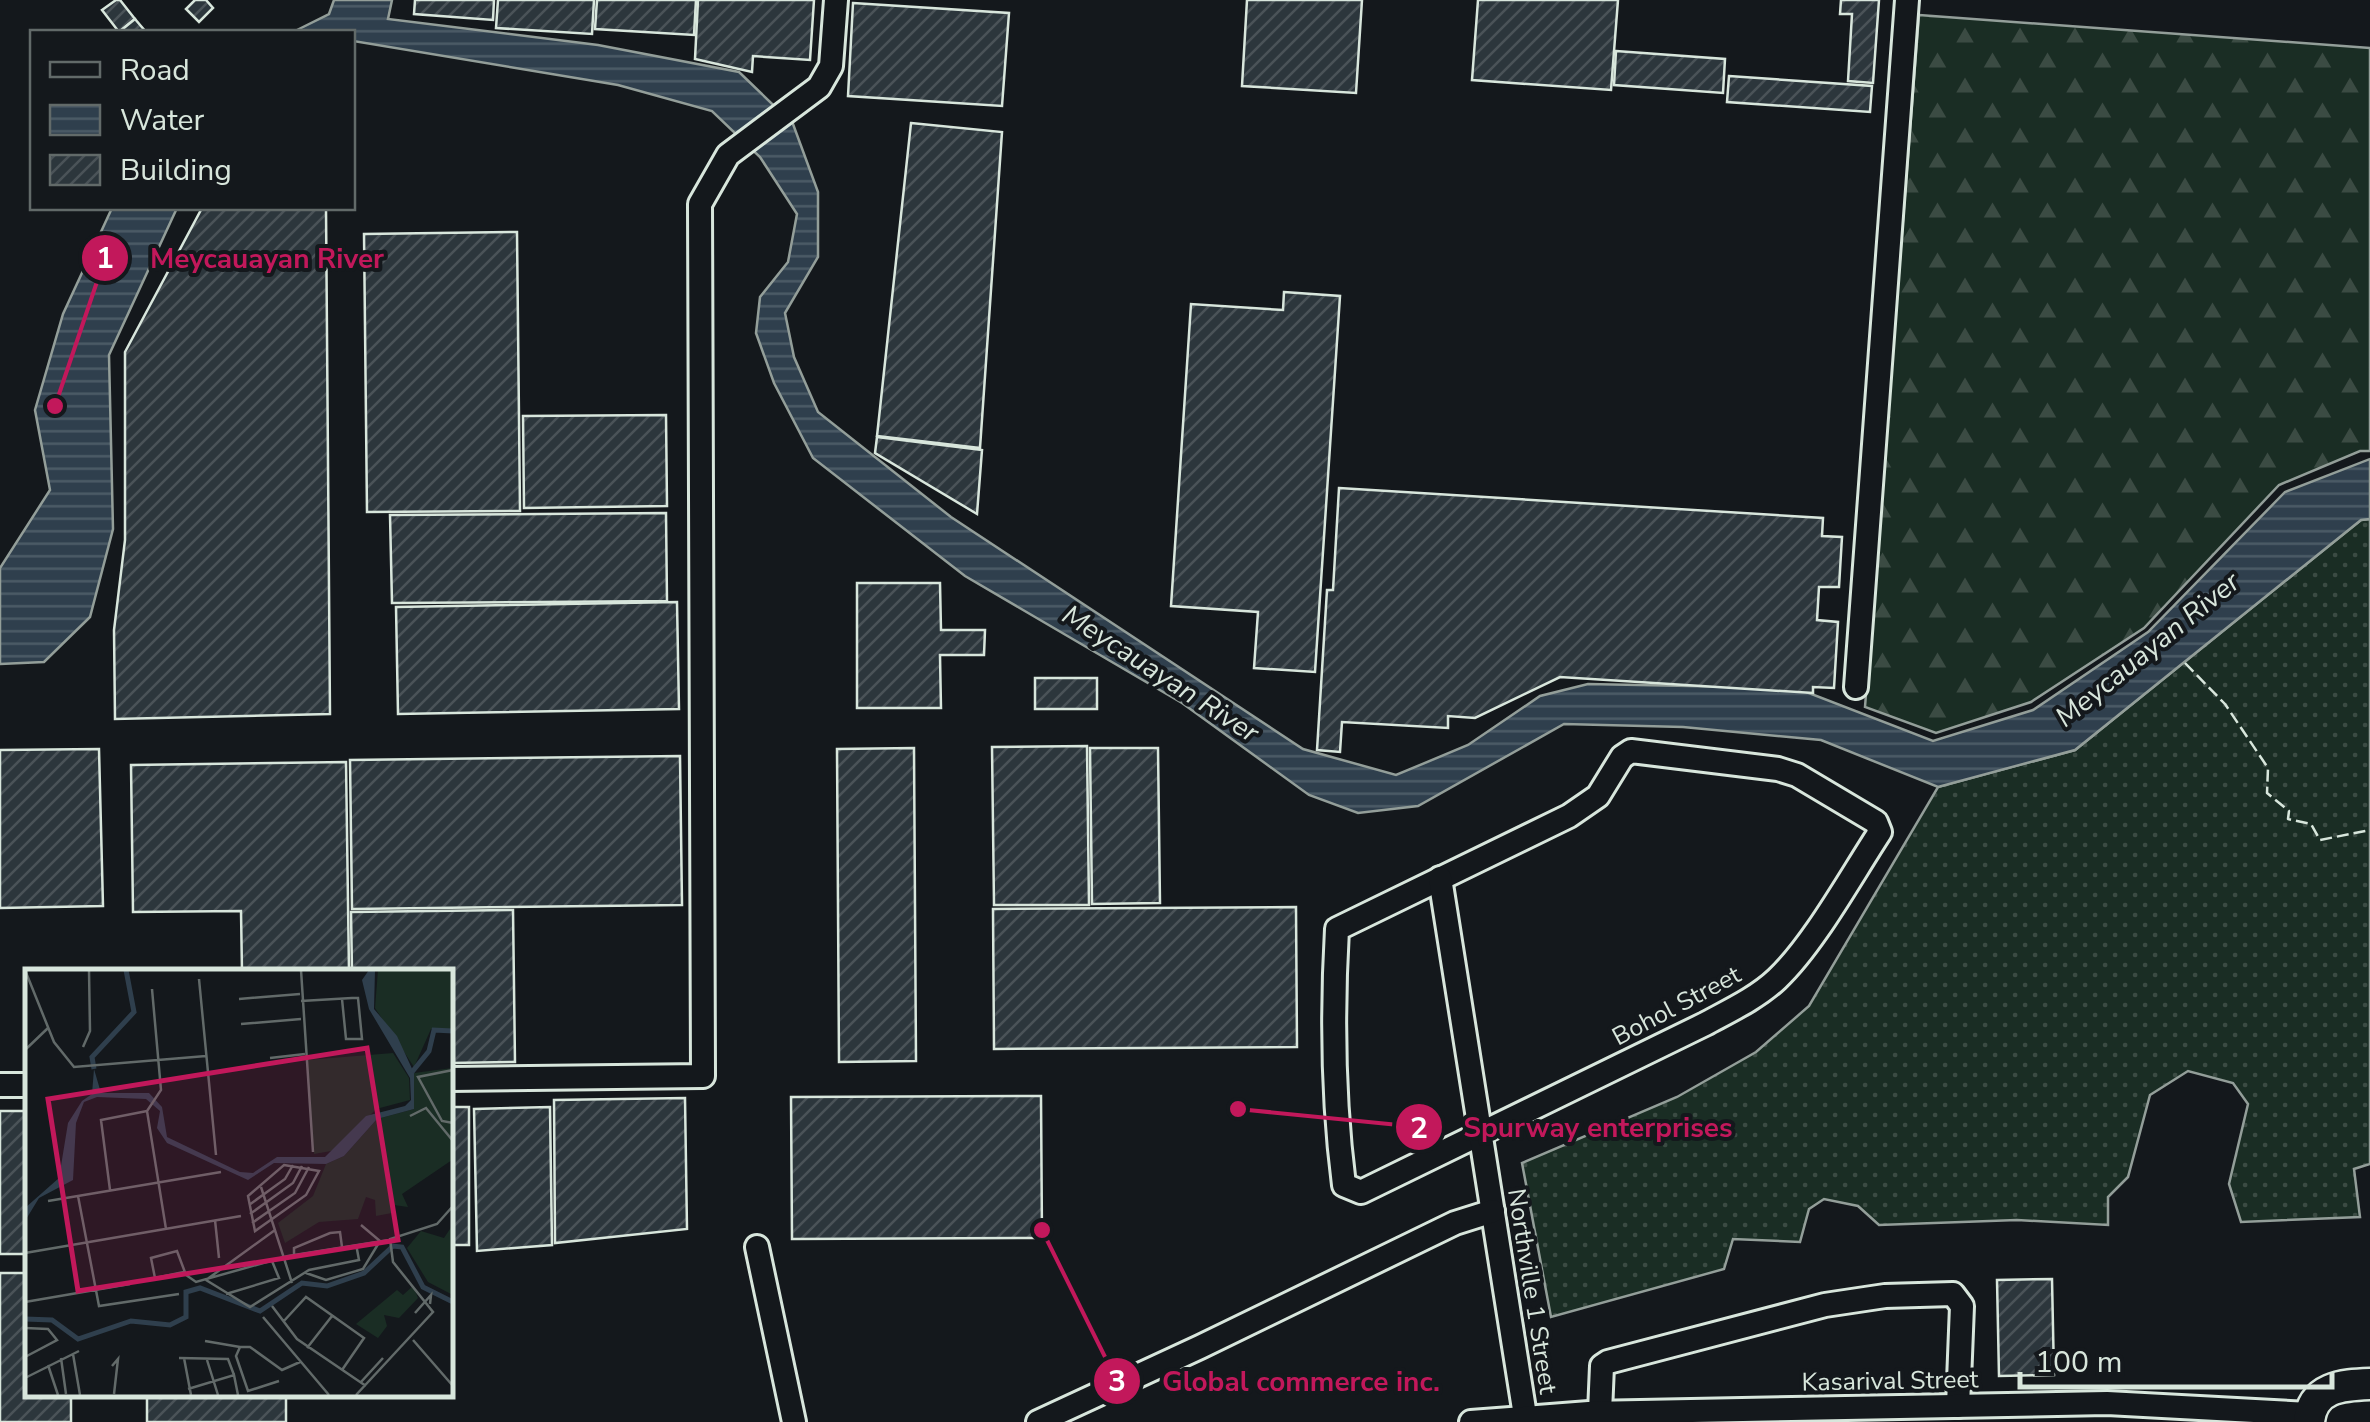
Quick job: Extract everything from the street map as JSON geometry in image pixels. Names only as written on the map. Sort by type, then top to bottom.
[{"type":"main road","points":[[2309,1418],[2314,1403],[2332,1388],[2370,1384]]},
{"type":"street","points":[[452,1079],[703,1076],[700,204],[728,155],[819,87],[830,66],[836,0]]},
{"type":"street","points":[[1856,687],[1907,0]]},
{"type":"street","name":"Bohol Street","points":[[1440,878],[1584,806],[1598,796],[1622,757],[1631,751],[1778,769],[1797,775],[1876,822],[1880,832],[1799,954],[1778,979],[1705,1024],[1481,1133]]},
{"type":"street","points":[[1440,878],[1337,929],[1333,995],[1337,1130],[1344,1185],[1361,1192],[1481,1133]]},
{"type":"street","name":"Northville 1 Street","points":[[1440,878],[1526,1419]]},
{"type":"street","points":[[1038,1422],[1455,1223],[1493,1211]]},
{"type":"street","points":[[757,1248],[794,1422]]},
{"type":"street","points":[[1600,1412],[1600,1374],[1608,1362],[1768,1318],[1885,1296],[1953,1294],[1962,1306],[1958,1406]]},
{"type":"street","name":"Kasarival Street","points":[[1472,1422],[1600,1412],[1958,1406],[2061,1413],[2140,1404],[2232,1416],[2309,1418]]},
{"type":"green space","points":[[1919,15],[2370,48],[2370,451],[2360,451],[2279,485],[2144,628],[2031,702],[1936,733],[1865,707]]},
{"type":"green space","points":[[2370,519],[2370,1164],[2354,1169],[2360,1217],[2241,1222],[2229,1184],[2248,1104],[2233,1083],[2188,1071],[2150,1095],[2128,1177],[2108,1197],[2108,1225],[2017,1220],[1879,1225],[1858,1206],[1824,1199],[1809,1209],[1800,1242],[1733,1239],[1724,1269],[1551,1317],[1522,1163],[1677,1097],[1756,1052],[1809,1006],[1938,787],[2075,750],[2361,520]]},
{"type":"water","points":[[334,0],[392,0],[388,19],[598,45],[739,72],[793,124],[818,192],[818,257],[785,313],[794,357],[818,412],[951,517],[1303,749],[1396,775],[1468,745],[1540,696],[1588,684],[1796,688],[1933,741],[2033,710],[2148,632],[2285,492],[2370,459],[2370,519],[2361,520],[2075,750],[1938,787],[1821,740],[1683,727],[1564,724],[1418,806],[1358,813],[1309,795],[1182,703],[965,576],[813,458],[774,383],[756,333],[760,297],[788,262],[797,214],[760,157],[712,111],[618,85],[355,41],[355,30],[297,30],[329,14]]},
{"type":"water","points":[[111,210],[176,210],[109,355],[113,529],[90,617],[44,662],[0,664],[0,568],[50,490],[35,410],[63,314]]},
{"type":"building","points":[[120,0],[135,19],[117,30],[102,10]]},
{"type":"building","points":[[195,0],[206,0],[213,8],[199,22],[186,9]]},
{"type":"building","points":[[415,0],[494,0],[493,20],[414,14]]},
{"type":"building","points":[[498,0],[594,0],[592,34],[496,28]]},
{"type":"building","points":[[597,0],[696,0],[694,35],[595,29]]},
{"type":"building","points":[[698,0],[814,0],[810,60],[753,56],[752,72],[695,59]]},
{"type":"building","points":[[1247,0],[1362,0],[1356,93],[1242,86]]},
{"type":"building","points":[[1478,0],[1618,0],[1611,90],[1472,80]]},
{"type":"building","points":[[1841,0],[1879,0],[1873,83],[1848,81],[1852,14],[1840,14]]},
{"type":"building","points":[[853,3],[1009,13],[1002,106],[848,96]]},
{"type":"building","points":[[135,19],[144,30],[121,30]]},
{"type":"building","points":[[1616,51],[1725,59],[1723,93],[1614,85]]},
{"type":"building","points":[[1729,76],[1872,86],[1870,112],[1727,102]]},
{"type":"building","points":[[911,123],[1002,132],[980,448],[877,436]]},
{"type":"building","points":[[201,210],[326,210],[330,714],[115,719],[114,630],[125,540],[125,352]]},
{"type":"building","points":[[517,232],[520,511],[367,512],[364,234]]},
{"type":"building","points":[[1284,292],[1340,296],[1315,672],[1254,668],[1258,612],[1171,606],[1191,304],[1283,310]]},
{"type":"building","points":[[666,415],[667,506],[524,508],[523,416]]},
{"type":"building","points":[[877,437],[982,450],[977,514],[875,453]]},
{"type":"building","points":[[1339,488],[1823,518],[1822,536],[1842,537],[1839,587],[1819,587],[1817,620],[1838,622],[1834,688],[1813,687],[1813,693],[1560,677],[1475,718],[1448,716],[1448,728],[1342,722],[1340,752],[1317,750],[1327,590],[1333,590]]},
{"type":"building","points":[[666,513],[667,601],[392,603],[390,515]]},
{"type":"building","points":[[857,583],[940,583],[941,630],[985,630],[984,655],[940,655],[941,708],[857,708]]},
{"type":"building","points":[[677,602],[679,709],[398,714],[396,607]]},
{"type":"building","points":[[1035,678],[1097,678],[1097,709],[1035,709]]},
{"type":"building","points":[[1087,746],[1089,905],[994,905],[992,747]]},
{"type":"building","points":[[914,748],[916,1061],[839,1062],[837,749]]},
{"type":"building","points":[[1090,748],[1158,748],[1160,903],[1092,904]]},
{"type":"building","points":[[99,749],[103,906],[0,908],[0,750]]},
{"type":"building","points":[[680,756],[682,905],[352,909],[350,760]]},
{"type":"building","points":[[346,762],[349,969],[242,969],[241,911],[133,912],[131,765]]},
{"type":"building","points":[[1296,907],[1297,1047],[994,1049],[993,909]]},
{"type":"building","points":[[513,910],[515,1062],[452,1063],[452,969],[352,969],[351,912]]},
{"type":"building","points":[[1041,1096],[1042,1238],[792,1239],[791,1097]]},
{"type":"building","points":[[685,1098],[687,1229],[555,1243],[554,1100]]},
{"type":"building","points":[[452,1107],[469,1107],[469,1245],[452,1245]]},
{"type":"building","points":[[550,1107],[552,1245],[477,1251],[474,1109]]},
{"type":"building","points":[[0,1111],[25,1111],[25,1254],[0,1254]]},
{"type":"building","points":[[0,1273],[25,1273],[25,1397],[71,1397],[71,1422],[0,1422]]},
{"type":"building","points":[[2052,1279],[2054,1375],[1999,1376],[1997,1280]]},
{"type":"building","points":[[147,1397],[286,1397],[286,1422],[147,1422]]},
{"type":"fence","points":[[2185,663],[2225,704],[2268,768],[2267,793],[2289,811],[2288,819],[2311,824],[2320,840],[2370,830]]},
{"type":"place","name":"Meycauayan River","points":[[55,406]]},
{"type":"place","name":"Spurway enterprises","points":[[1238,1109]]},
{"type":"place","name":"Global commerce inc.","points":[[1042,1230]]}]
